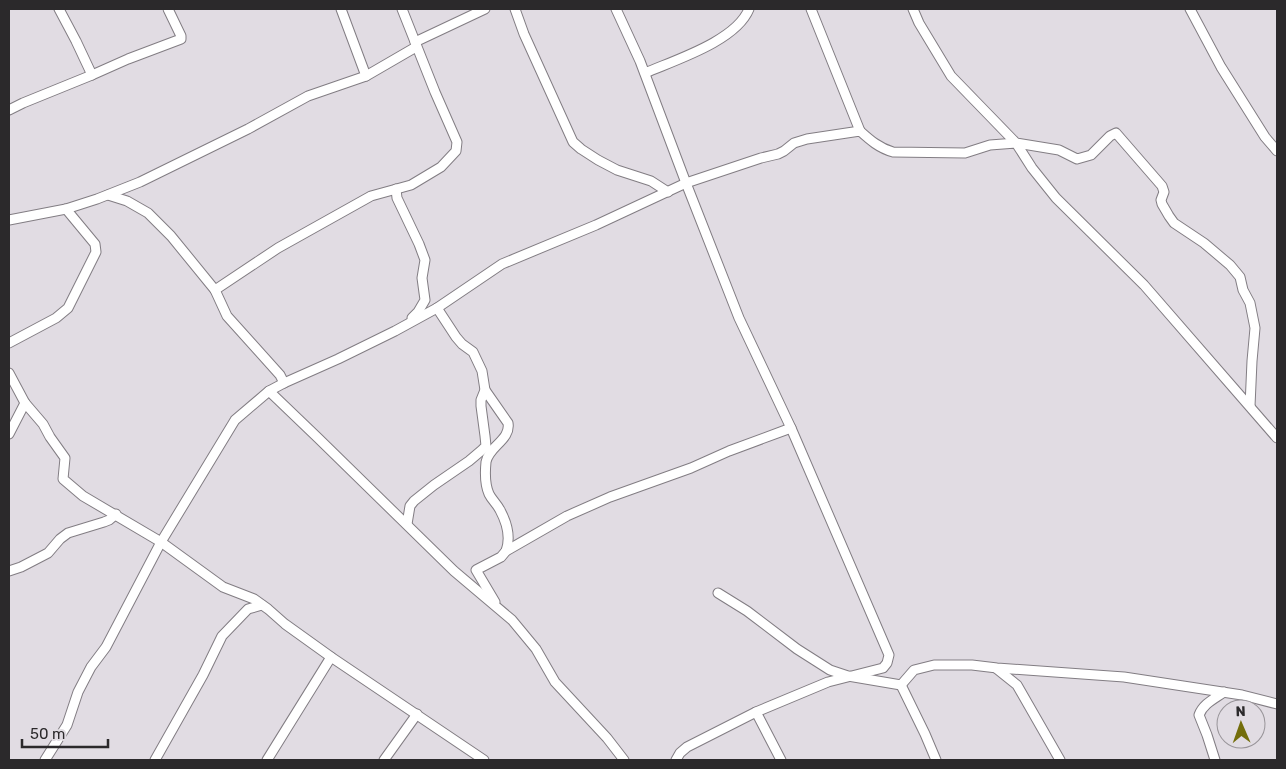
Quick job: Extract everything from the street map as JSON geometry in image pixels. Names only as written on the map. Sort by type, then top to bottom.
[{"type":"street","points":[[59,9],[92,75]]},
{"type":"street","points":[[9,110],[128,59],[181,39],[168,9]]},
{"type":"street","points":[[341,9],[366,76]]},
{"type":"street","points":[[215,290],[278,248],[354,205],[371,196],[411,185],[441,167],[456,151],[457,142],[402,9]]},
{"type":"street","points":[[9,220],[66,209],[140,182],[248,129],[308,96],[366,76],[416,44],[485,9]]},
{"type":"street","points":[[515,9],[524,34],[573,142],[598,160],[617,170],[651,180],[668,192]]},
{"type":"street","points":[[616,9],[645,73],[739,318],[791,428],[889,655],[887,663],[883,668],[828,682],[756,712],[688,747],[680,753],[676,760]]},
{"type":"street","points":[[645,73],[712,44],[739,23],[748,13],[749,9]]},
{"type":"street","points":[[811,9],[860,130],[874,143],[884,149],[893,152],[964,152],[981,147],[1016,143],[1059,150],[1077,159],[1091,156],[1113,134],[1116,133],[1120,136],[1162,186],[1164,192],[1161,200],[1162,204],[1174,223],[1204,243],[1230,265],[1240,277],[1243,290],[1250,303],[1255,328],[1250,406]]},
{"type":"street","points":[[913,9],[918,23],[951,76],[1016,143],[1032,168],[1056,198],[1144,285],[1277,438]]},
{"type":"street","points":[[1190,9],[1221,68],[1265,138],[1277,152]]},
{"type":"street","points":[[45,760],[67,725],[78,692],[91,667],[106,647],[161,542],[235,420],[269,391],[338,359],[437,308],[502,264],[596,225],[686,183],[778,154],[794,143],[807,139],[860,130]]},
{"type":"street","points":[[651,200],[656,184]]},
{"type":"street","points":[[394,331],[414,317],[424,300],[422,278],[425,260],[420,244],[397,198],[396,189]]},
{"type":"street","points":[[108,195],[127,201],[148,213],[172,236],[215,290],[227,316],[284,383]]},
{"type":"street","points":[[9,343],[56,318],[68,308],[94,257],[96,252],[95,244],[66,209]]},
{"type":"street","points":[[437,308],[456,337],[473,352],[482,371],[485,390],[509,426],[507,434],[490,452],[486,462],[488,490],[500,510],[508,529],[506,551]]},
{"type":"street","points":[[9,373],[25,403],[43,424],[65,458],[63,479],[83,496],[161,542],[223,588],[254,599],[285,624],[332,657],[484,760]]},
{"type":"street","points":[[407,524],[410,506],[414,500],[469,461],[486,446],[480,406],[485,390]]},
{"type":"street","points":[[269,391],[454,571],[512,620],[536,649],[554,682],[607,738],[624,760]]},
{"type":"street","points":[[9,434],[25,403]]},
{"type":"street","points":[[499,609],[476,570],[501,557],[506,551],[568,516],[610,497],[692,468],[729,451],[791,428]]},
{"type":"street","points":[[9,571],[48,553],[68,533],[104,522],[116,514]]},
{"type":"street","points":[[718,593],[747,611],[797,649],[830,670],[848,676],[901,685]]},
{"type":"street","points":[[155,760],[203,676],[222,636],[248,609],[262,605]]},
{"type":"street","points":[[267,760],[332,657]]},
{"type":"street","points":[[901,685],[914,670],[934,665],[972,664],[997,668],[1124,677],[1242,695],[1277,705]]},
{"type":"street","points":[[997,668],[1017,685],[1060,760]]},
{"type":"street","points":[[901,685],[936,760]]},
{"type":"street","points":[[1215,760],[1199,715],[1201,709],[1206,704],[1224,692]]},
{"type":"street","points":[[756,712],[781,760]]},
{"type":"street","points":[[384,760],[417,714]]}]
